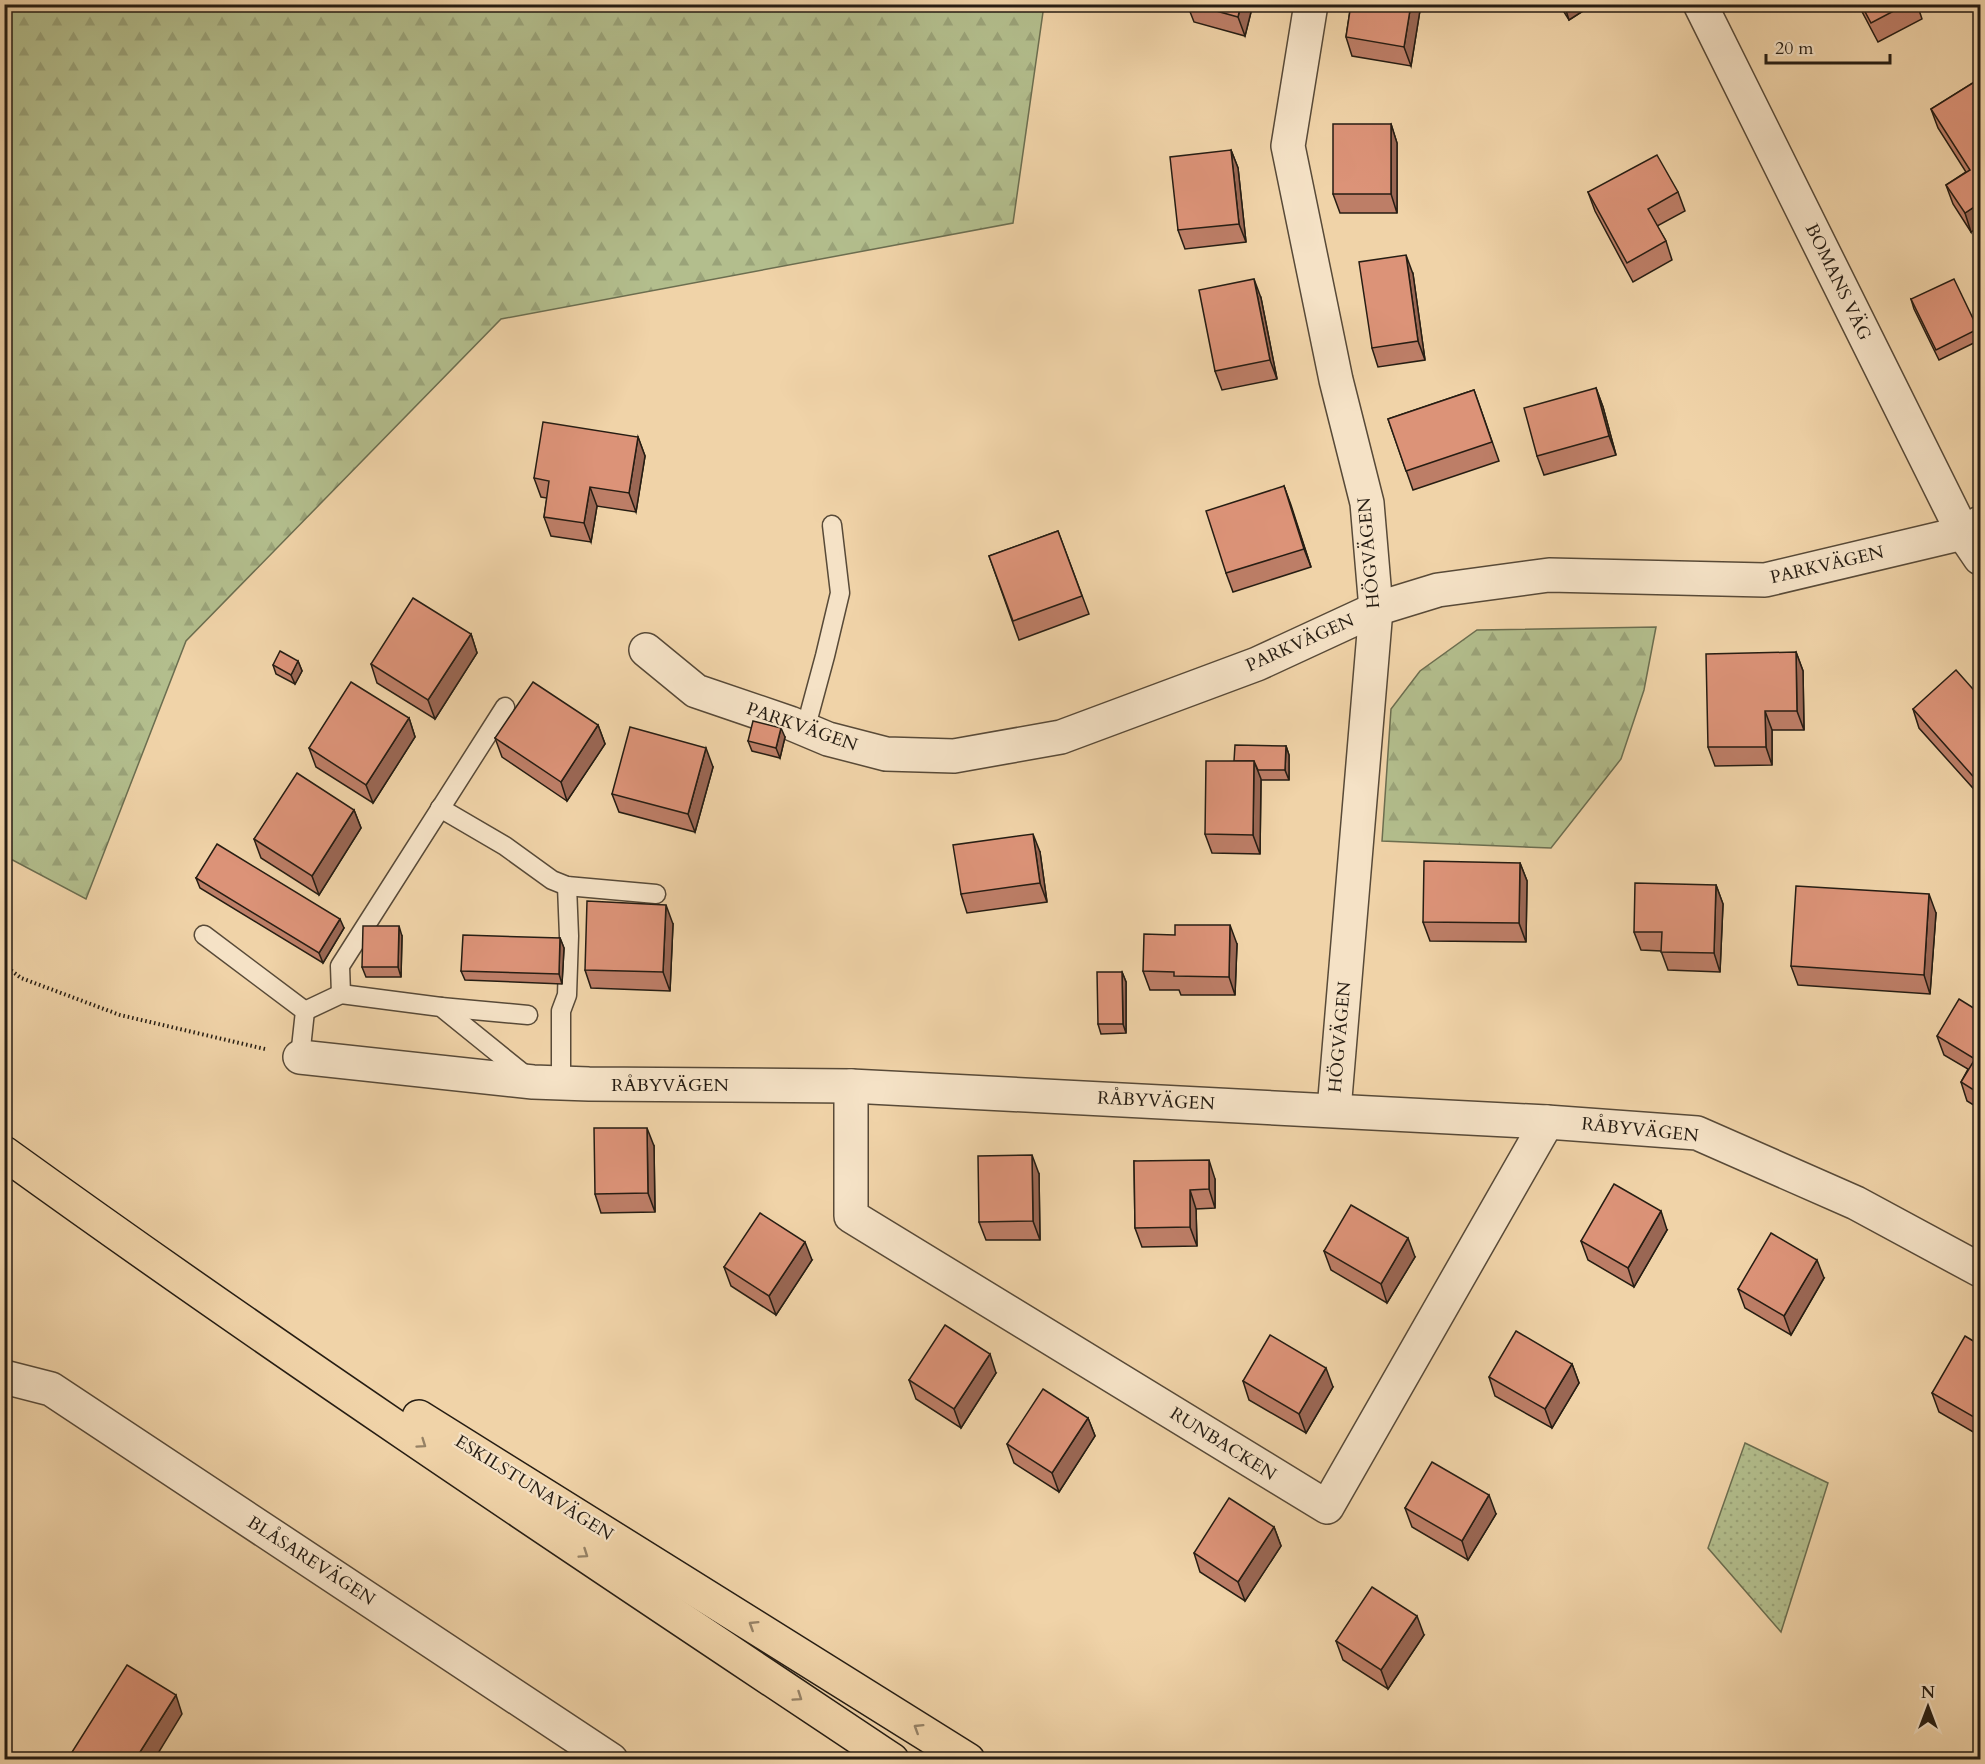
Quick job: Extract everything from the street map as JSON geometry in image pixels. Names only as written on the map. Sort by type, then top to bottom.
[{"type":"main road","name":"ESKILSTUNAVÄGEN","points":[[4,1153],[536,1523],[892,1760]]},
{"type":"main road","name":"ESKILSTUNAVÄGEN","points":[[98,1220],[517,1477],[968,1760]]},
{"type":"street","name":"HÖGVÄGEN","points":[[1311,4],[1288,146],[1336,380],[1367,503],[1376,609],[1334,1110]]},
{"type":"street","name":"BOMANS VÄG","points":[[1700,4],[1975,538]]},
{"type":"street","name":"PARKVÄGEN","points":[[646,650],[696,691],[828,739],[886,754],[954,756],[1061,737],[1257,664],[1376,609],[1438,590],[1549,575],[1765,580],[1975,538]]},
{"type":"street","name":"RÅBYVÄGEN","points":[[300,1057],[547,1082],[851,1086],[1334,1110],[1697,1133],[1856,1203],[1980,1270]]},
{"type":"street","name":"RUNBACKEN","points":[[851,1086],[851,1215],[1327,1508],[1547,1122]]},
{"type":"street","name":"BLÅSAREVÄGEN","points":[[4,1377],[51,1389],[611,1760]]},
{"type":"lane","points":[[805,730],[840,593],[832,525]]},
{"type":"lane","points":[[341,994],[340,966],[505,708]]},
{"type":"lane","points":[[440,808],[505,846],[552,880],[567,886],[656,894]]},
{"type":"lane","points":[[441,1007],[547,1082],[561,1011],[567,995],[569,936],[567,886]]},
{"type":"lane","points":[[204,935],[305,1011]]},
{"type":"lane","points":[[305,1011],[341,994],[528,1015]]},
{"type":"lane","points":[[300,1057],[305,1011]]},
{"type":"path","points":[[4,965],[21,978],[120,1015],[300,1057]]},
{"type":"green space","points":[[4,5],[1044,5],[1013,223],[501,319],[186,641],[86,899],[5,856]]},
{"type":"green space","points":[[1656,627],[1644,690],[1621,759],[1551,848],[1382,841],[1391,709],[1420,671],[1477,630]]},
{"type":"green space","points":[[1745,1443],[1828,1483],[1781,1632],[1708,1548]]},
{"type":"building","points":[[1191,4],[1241,4],[1238,17]]},
{"type":"building","points":[[1351,4],[1411,4],[1404,47],[1346,37]]},
{"type":"building","points":[[1861,4],[1907,4],[1871,23]]},
{"type":"building","points":[[1976,81],[1980,88],[1980,203],[1965,213],[1946,185],[1970,170],[1931,109]]},
{"type":"building","points":[[1333,124],[1391,124],[1391,194],[1333,194]]},
{"type":"building","points":[[1231,150],[1239,224],[1178,230],[1170,157]]},
{"type":"building","points":[[1657,155],[1678,192],[1648,209],[1666,241],[1627,263],[1588,192]]},
{"type":"building","points":[[1406,255],[1418,341],[1372,348],[1359,262]]},
{"type":"building","points":[[1254,279],[1270,360],[1215,371],[1199,290]]},
{"type":"building","points":[[1954,279],[1978,329],[1936,350],[1911,299]]},
{"type":"building","points":[[1596,388],[1609,436],[1537,456],[1524,408]]},
{"type":"building","points":[[1474,390],[1492,442],[1406,471],[1388,419]]},
{"type":"building","points":[[543,422],[638,437],[629,493],[590,487],[584,523],[544,517],[549,481],[534,478]]},
{"type":"building","points":[[1284,486],[1304,549],[1226,573],[1206,511]]},
{"type":"building","points":[[1058,531],[1082,596],[1013,621],[989,556]]},
{"type":"building","points":[[413,598],[471,634],[428,700],[371,664]]},
{"type":"building","points":[[280,651],[298,661],[291,675],[273,665]]},
{"type":"building","points":[[1796,652],[1797,711],[1765,711],[1766,747],[1708,747],[1706,654]]},
{"type":"building","points":[[1956,670],[1980,697],[1979,783],[1913,709]]},
{"type":"building","points":[[351,682],[409,718],[366,785],[309,748]]},
{"type":"building","points":[[533,682],[598,725],[561,782],[495,738]]},
{"type":"building","points":[[753,721],[781,728],[776,748],[748,741]]},
{"type":"building","points":[[630,727],[706,748],[688,814],[612,794]]},
{"type":"building","points":[[1235,745],[1286,746],[1285,770],[1258,770],[1254,761],[1234,761]]},
{"type":"building","points":[[1206,761],[1254,761],[1253,835],[1205,834]]},
{"type":"building","points":[[297,773],[354,810],[312,876],[254,839]]},
{"type":"building","points":[[1033,834],[1040,883],[961,894],[953,845]]},
{"type":"building","points":[[217,844],[340,919],[319,953],[196,878]]},
{"type":"building","points":[[1424,861],[1520,863],[1519,923],[1423,922]]},
{"type":"building","points":[[1635,883],[1716,885],[1714,953],[1661,952],[1662,932],[1634,932]]},
{"type":"building","points":[[1796,886],[1929,894],[1924,975],[1791,966]]},
{"type":"building","points":[[587,901],[666,905],[663,972],[585,970]]},
{"type":"building","points":[[1175,925],[1230,925],[1229,977],[1174,976],[1174,972],[1143,971],[1144,934],[1175,935]]},
{"type":"building","points":[[363,926],[399,926],[398,967],[362,967]]},
{"type":"building","points":[[463,935],[560,938],[559,974],[461,971]]},
{"type":"building","points":[[1097,972],[1122,972],[1123,1024],[1098,1024]]},
{"type":"building","points":[[1959,999],[1980,1012],[1980,1094],[1961,1082],[1975,1059],[1937,1036]]},
{"type":"building","points":[[594,1128],[647,1128],[648,1193],[595,1194]]},
{"type":"building","points":[[1032,1155],[1033,1221],[979,1222],[978,1156]]},
{"type":"building","points":[[1209,1160],[1209,1189],[1190,1190],[1190,1227],[1135,1228],[1134,1161]]},
{"type":"building","points":[[1614,1184],[1661,1211],[1628,1268],[1581,1241]]},
{"type":"building","points":[[1351,1205],[1408,1238],[1381,1284],[1324,1251]]},
{"type":"building","points":[[760,1213],[805,1242],[769,1296],[724,1267]]},
{"type":"building","points":[[1771,1233],[1817,1260],[1784,1316],[1738,1289]]},
{"type":"building","points":[[945,1325],[990,1354],[954,1409],[909,1380]]},
{"type":"building","points":[[1516,1331],[1572,1364],[1545,1409],[1489,1377]]},
{"type":"building","points":[[1270,1335],[1326,1368],[1299,1414],[1243,1381]]},
{"type":"building","points":[[1965,1336],[1980,1345],[1979,1420],[1932,1393]]},
{"type":"building","points":[[1043,1389],[1088,1418],[1052,1473],[1007,1444]]},
{"type":"building","points":[[1432,1462],[1489,1495],[1462,1541],[1405,1508]]},
{"type":"building","points":[[1229,1498],[1274,1527],[1238,1582],[1194,1553]]},
{"type":"building","points":[[1372,1587],[1417,1616],[1381,1670],[1336,1641]]},
{"type":"building","points":[[127,1665],[176,1695],[135,1760],[67,1760]]},
{"type":"building","points":[[247,1755],[254,1760],[244,1760]]}]
